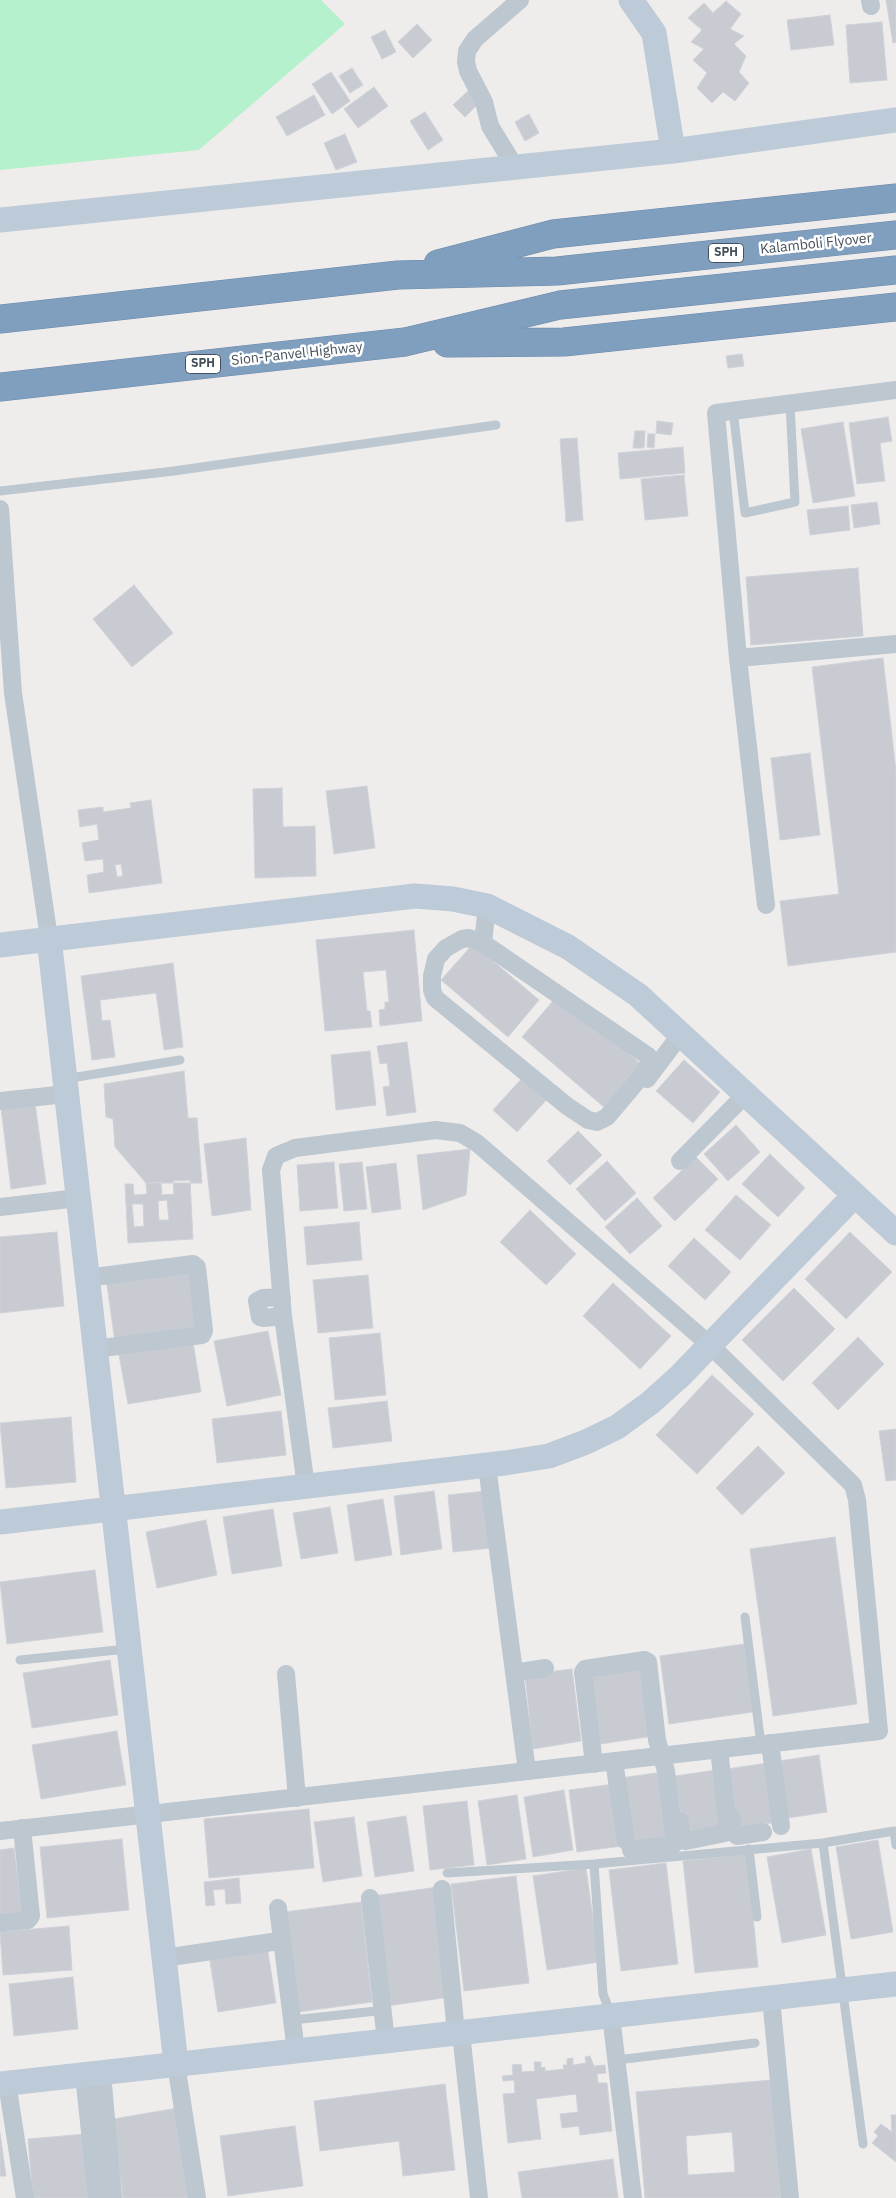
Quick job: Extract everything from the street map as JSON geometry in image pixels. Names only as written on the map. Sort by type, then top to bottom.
[{"type":"highway","points":[[398,275],[553,234],[896,198]]},
{"type":"highway","name":"Kalamboli Flyover","points":[[398,275],[557,271],[896,235]]},
{"type":"highway","name":"Sion-Panvel Highway","points":[[0,387],[405,342],[560,305],[896,270]]},
{"type":"highway","name":"SPH","points":[[0,319],[398,275]]},
{"type":"highway","points":[[405,342],[564,342],[896,307]]},
{"type":"street","points":[[515,167],[490,126],[484,102],[468,72],[466,51],[475,39],[520,0]]},
{"type":"street","points":[[632,0],[654,33],[673,151]]},
{"type":"street","points":[[0,220],[673,151],[896,120]]},
{"type":"street","points":[[766,905],[738,658],[716,412],[896,390]]},
{"type":"street","points":[[0,510],[7,694],[49,938],[176,2064],[197,2198]]},
{"type":"street","points":[[738,658],[896,644]]},
{"type":"street","points":[[0,944],[415,896],[453,899],[487,906],[568,947],[638,996],[896,1232]]},
{"type":"street","points":[[484,943],[487,906]]},
{"type":"street","points":[[462,938],[477,939],[484,943],[648,1056],[649,1063],[645,1072],[608,1117],[597,1122],[588,1120],[567,1106],[435,998],[432,990],[432,976],[436,959],[446,948],[462,938]]},
{"type":"street","points":[[638,1092],[681,1034]]},
{"type":"street","points":[[0,1102],[66,1087]]},
{"type":"street","points":[[680,1161],[746,1094]]},
{"type":"street","points":[[0,1831],[879,1731],[857,1500],[853,1485],[845,1475],[710,1345],[477,1143],[460,1133],[436,1130],[295,1148],[276,1156],[271,1170],[283,1316],[306,1487]]},
{"type":"street","points":[[0,1522],[487,1466],[549,1456],[586,1442],[617,1427],[650,1403],[680,1376],[855,1194]]},
{"type":"street","points":[[0,1207],[78,1198]]},
{"type":"street","points":[[87,1278],[193,1264],[197,1267],[204,1331],[202,1335],[95,1349]]},
{"type":"street","points":[[282,1297],[263,1298],[257,1301],[260,1317],[283,1316]]},
{"type":"street","points":[[487,1466],[527,1771]]},
{"type":"street","points":[[590,1764],[583,1672],[585,1669],[645,1660],[648,1662],[656,1740],[666,1755],[682,1840],[686,1841],[726,1833],[728,1830],[721,1749]]},
{"type":"street","points":[[576,1667],[590,1764]]},
{"type":"street","points":[[514,1673],[545,1668]]},
{"type":"street","points":[[286,1674],[297,1798]]},
{"type":"street","points":[[766,1744],[781,1826]]},
{"type":"street","points":[[721,1749],[733,1832],[737,1836],[763,1832]]},
{"type":"street","points":[[614,1761],[628,1846],[672,1845],[674,1843],[666,1755]]},
{"type":"street","points":[[0,1923],[28,1920],[31,1916],[22,1828]]},
{"type":"street","points":[[444,1881],[458,2033],[479,2198]]},
{"type":"street","points":[[367,1901],[382,2042],[376,2011],[367,1901]]},
{"type":"street","points":[[273,1908],[293,2020],[291,2052],[272,1942],[273,1908]]},
{"type":"street","points":[[164,1958],[272,1942]]},
{"type":"street","points":[[2,2084],[896,1984]]},
{"type":"street","points":[[771,1998],[790,2198]]},
{"type":"street","points":[[611,2016],[633,2198]]},
{"type":"street","points":[[93,2074],[96,2198]]},
{"type":"street","points":[[93,2074],[113,2198]]},
{"type":"street","points":[[2,2084],[14,2198]]},
{"type":"street","points":[[2,2084],[25,2198]]},
{"type":"lane","points":[[733,410],[746,513],[795,502],[790,403]]},
{"type":"lane","points":[[0,491],[174,471],[496,425]]},
{"type":"lane","points":[[66,1087],[180,1060]]},
{"type":"lane","points":[[745,1617],[766,1744]]},
{"type":"lane","points":[[20,1660],[129,1649]]},
{"type":"lane","points":[[444,1881],[594,1864],[823,1843],[894,1831],[896,1845]]},
{"type":"lane","points":[[823,1843],[863,2144]]},
{"type":"lane","points":[[749,1850],[757,1918]]},
{"type":"lane","points":[[594,1864],[603,1994],[611,2016]]},
{"type":"lane","points":[[293,2020],[376,2011]]},
{"type":"lane","points":[[617,2060],[755,2043]]},
{"type":"green space","points":[[0,0],[321,0],[345,24],[199,150],[0,170]]},
{"type":"building","points":[[886,0],[896,0],[896,42],[893,43]]},
{"type":"building","points":[[726,1],[741,14],[730,29],[744,36],[734,44],[746,56],[739,72],[749,83],[735,101],[723,92],[712,103],[697,88],[707,73],[693,60],[704,49],[691,42],[702,30],[688,18],[704,3],[713,13]]},
{"type":"building","points":[[830,15],[834,45],[791,50],[787,20]]},
{"type":"building","points":[[882,22],[887,80],[850,83],[846,25]]},
{"type":"building","points":[[417,24],[432,40],[413,58],[398,42]]},
{"type":"building","points":[[385,30],[396,52],[382,59],[371,37]]},
{"type":"building","points":[[352,68],[363,85],[350,93],[339,76]]},
{"type":"building","points":[[331,72],[350,101],[332,114],[312,84]]},
{"type":"building","points":[[374,87],[388,106],[358,128],[344,109]]},
{"type":"building","points":[[469,90],[481,101],[465,117],[453,105]]},
{"type":"building","points":[[314,95],[325,115],[287,136],[276,117]]},
{"type":"building","points":[[425,112],[443,140],[428,150],[410,121]]},
{"type":"building","points":[[529,114],[539,133],[525,141],[515,122]]},
{"type":"building","points":[[345,134],[357,162],[336,170],[324,143]]},
{"type":"building","points":[[742,354],[744,366],[728,368],[726,356]]},
{"type":"building","points":[[888,417],[892,441],[880,443],[885,481],[857,484],[849,423]]},
{"type":"building","points":[[657,421],[673,423],[671,435],[656,433]]},
{"type":"building","points":[[843,422],[855,496],[813,503],[801,429]]},
{"type":"building","points":[[635,431],[645,431],[644,448],[633,448]]},
{"type":"building","points":[[648,434],[655,434],[654,448],[647,447]]},
{"type":"building","points":[[577,438],[583,520],[566,522],[560,439]]},
{"type":"building","points":[[683,447],[685,473],[620,479],[618,453]]},
{"type":"building","points":[[684,475],[688,516],[645,520],[641,479]]},
{"type":"building","points":[[877,502],[880,524],[854,528],[851,505]]},
{"type":"building","points":[[848,506],[850,530],[810,535],[807,510]]},
{"type":"building","points":[[858,568],[863,636],[751,645],[746,577]]},
{"type":"building","points":[[134,585],[173,633],[132,667],[93,619]]},
{"type":"building","points":[[883,658],[896,771],[896,952],[788,966],[780,901],[839,894],[812,667]]},
{"type":"building","points":[[810,753],[820,835],[780,840],[771,758]]},
{"type":"building","points":[[367,786],[375,848],[334,854],[326,791]]},
{"type":"building","points":[[282,788],[283,827],[315,826],[316,876],[255,878],[253,789]]},
{"type":"building","points":[[151,800],[162,883],[89,893],[87,875],[104,872],[103,859],[85,861],[82,843],[99,840],[97,824],[80,827],[78,810],[103,807],[103,812],[131,808],[130,803]],"holes":[[[121,864],[123,876],[117,877],[115,865]]]},
{"type":"building","points":[[414,930],[422,1021],[380,1026],[379,1010],[385,1009],[385,1002],[389,1002],[386,970],[363,972],[367,1011],[370,1011],[372,1027],[325,1031],[316,940]]},
{"type":"building","points":[[473,944],[539,1000],[508,1037],[441,980]]},
{"type":"building","points":[[173,963],[183,1047],[164,1050],[156,993],[100,1000],[102,1021],[110,1020],[115,1057],[92,1060],[81,976]]},
{"type":"building","points":[[559,994],[642,1065],[605,1108],[522,1037]]},
{"type":"building","points":[[407,1042],[416,1112],[387,1116],[383,1087],[390,1086],[387,1063],[380,1064],[377,1046]]},
{"type":"building","points":[[370,1051],[376,1105],[336,1110],[331,1055]]},
{"type":"building","points":[[684,1060],[720,1092],[693,1123],[656,1091]]},
{"type":"building","points":[[184,1071],[188,1118],[197,1118],[202,1183],[146,1183],[115,1147],[113,1119],[106,1117],[104,1084]]},
{"type":"building","points":[[525,1075],[549,1097],[517,1132],[493,1110]]},
{"type":"building","points":[[35,1103],[46,1184],[11,1189],[1,1108]]},
{"type":"building","points":[[736,1125],[760,1152],[728,1181],[704,1154]]},
{"type":"building","points":[[578,1131],[602,1155],[570,1185],[547,1161]]},
{"type":"building","points":[[246,1138],[251,1210],[212,1216],[204,1144]]},
{"type":"building","points":[[470,1149],[466,1195],[423,1210],[417,1155]]},
{"type":"building","points":[[770,1154],[805,1188],[778,1217],[742,1184]]},
{"type":"building","points":[[696,1157],[718,1179],[675,1221],[653,1198]]},
{"type":"building","points":[[607,1161],[636,1193],[605,1221],[576,1189]]},
{"type":"building","points":[[334,1162],[338,1208],[300,1211],[297,1165]]},
{"type":"building","points":[[362,1162],[367,1209],[344,1211],[339,1164]]},
{"type":"building","points":[[396,1163],[401,1209],[372,1213],[366,1167]]},
{"type":"building","points":[[190,1180],[193,1239],[128,1243],[125,1184],[133,1184],[134,1195],[147,1194],[146,1183],[161,1182],[162,1195],[174,1194],[173,1181]],"holes":[[[167,1200],[169,1220],[159,1220],[158,1201]],[[132,1204],[143,1204],[144,1226],[134,1227]]]},
{"type":"building","points":[[736,1195],[771,1225],[740,1260],[705,1230]]},
{"type":"building","points":[[637,1198],[662,1226],[630,1254],[605,1227]]},
{"type":"building","points":[[530,1210],[576,1254],[546,1285],[500,1242]]},
{"type":"building","points":[[359,1222],[362,1260],[307,1265],[304,1227]]},
{"type":"building","points":[[57,1232],[64,1306],[0,1313],[0,1237]]},
{"type":"building","points":[[850,1232],[892,1272],[846,1319],[805,1279]]},
{"type":"building","points":[[694,1238],[731,1272],[705,1300],[668,1266]]},
{"type":"building","points":[[193,1267],[200,1332],[115,1342],[106,1278]]},
{"type":"building","points":[[368,1275],[373,1328],[318,1333],[313,1280]]},
{"type":"building","points":[[613,1283],[671,1336],[640,1369],[583,1316]]},
{"type":"building","points":[[794,1288],[835,1329],[783,1381],[742,1340]]},
{"type":"building","points":[[268,1331],[281,1395],[227,1406],[214,1341]]},
{"type":"building","points":[[380,1333],[386,1395],[335,1400],[329,1338]]},
{"type":"building","points":[[858,1337],[884,1364],[838,1410],[812,1383]]},
{"type":"building","points":[[193,1342],[201,1392],[128,1404],[119,1355]]},
{"type":"building","points":[[712,1375],[754,1414],[697,1474],[656,1435]]},
{"type":"building","points":[[387,1401],[392,1441],[333,1448],[328,1408]]},
{"type":"building","points":[[281,1411],[286,1455],[217,1463],[212,1419]]},
{"type":"building","points":[[71,1417],[76,1482],[6,1488],[0,1423]]},
{"type":"building","points":[[896,1429],[896,1480],[886,1481],[879,1431]]},
{"type":"building","points":[[758,1446],[785,1473],[742,1515],[716,1488]]},
{"type":"building","points":[[434,1491],[442,1549],[401,1555],[394,1496]]},
{"type":"building","points":[[486,1491],[491,1548],[453,1552],[448,1495]]},
{"type":"building","points":[[383,1499],[392,1555],[355,1561],[347,1505]]},
{"type":"building","points":[[330,1507],[338,1553],[301,1559],[293,1513]]},
{"type":"building","points":[[273,1509],[282,1566],[232,1574],[223,1517]]},
{"type":"building","points":[[206,1520],[217,1575],[157,1588],[146,1532]]},
{"type":"building","points":[[835,1537],[857,1704],[773,1716],[750,1549]]},
{"type":"building","points":[[95,1570],[103,1632],[7,1644],[0,1582]]},
{"type":"building","points":[[744,1644],[753,1712],[669,1724],[660,1656]]},
{"type":"building","points":[[110,1660],[118,1715],[32,1728],[23,1673]]},
{"type":"building","points":[[645,1664],[654,1736],[594,1745],[585,1672]]},
{"type":"building","points":[[572,1669],[581,1741],[533,1749],[525,1675]]},
{"type":"building","points":[[117,1731],[126,1785],[41,1799],[32,1745]]},
{"type":"building","points":[[819,1755],[827,1812],[788,1818],[779,1761]]},
{"type":"building","points":[[768,1763],[777,1822],[735,1829],[727,1769]]},
{"type":"building","points":[[716,1770],[725,1832],[684,1838],[675,1776]]},
{"type":"building","points":[[663,1772],[671,1837],[627,1842],[620,1778]]},
{"type":"building","points":[[614,1784],[622,1846],[577,1852],[569,1790]]},
{"type":"building","points":[[564,1790],[573,1850],[533,1857],[524,1797]]},
{"type":"building","points":[[517,1795],[526,1859],[487,1865],[478,1801]]},
{"type":"building","points":[[467,1801],[474,1865],[430,1870],[423,1806]]},
{"type":"building","points":[[309,1809],[314,1868],[209,1878],[204,1819]]},
{"type":"building","points":[[406,1816],[414,1871],[375,1877],[367,1822]]},
{"type":"building","points":[[354,1817],[362,1876],[323,1882],[314,1822]]},
{"type":"building","points":[[122,1839],[129,1910],[47,1918],[40,1847]]},
{"type":"building","points":[[878,1840],[893,1932],[851,1939],[836,1847]]},
{"type":"building","points":[[14,1848],[22,1912],[0,1916],[0,1850]]},
{"type":"building","points":[[811,1849],[826,1935],[782,1943],[767,1857]]},
{"type":"building","points":[[747,1854],[758,1967],[695,1973],[683,1861]]},
{"type":"building","points":[[666,1863],[678,1964],[621,1971],[609,1870]]},
{"type":"building","points":[[586,1868],[599,1962],[547,1970],[533,1876]]},
{"type":"building","points":[[516,1876],[529,1983],[464,1991],[451,1884]]},
{"type":"building","points":[[239,1878],[241,1903],[226,1904],[225,1889],[213,1890],[215,1905],[206,1906],[204,1882]]},
{"type":"building","points":[[438,1887],[450,1997],[387,2006],[373,1896]]},
{"type":"building","points":[[361,1902],[372,2002],[298,2012],[285,1912]]},
{"type":"building","points":[[69,1926],[72,1970],[3,1975],[0,1932]]},
{"type":"building","points":[[267,1946],[276,2003],[218,2012],[209,1955]]},
{"type":"building","points":[[73,1977],[78,2029],[14,2036],[9,1984]]},
{"type":"building","points":[[590,2056],[594,2066],[605,2065],[606,2073],[597,2074],[598,2083],[607,2083],[612,2131],[580,2135],[579,2126],[562,2128],[560,2114],[578,2112],[576,2094],[536,2099],[541,2139],[508,2143],[503,2094],[515,2093],[514,2080],[503,2081],[502,2076],[513,2075],[512,2065],[521,2064],[522,2072],[535,2071],[534,2062],[541,2062],[541,2068],[545,2067],[545,2071],[564,2069],[563,2065],[567,2065],[567,2059],[573,2058],[573,2065],[586,2063],[585,2057]]},
{"type":"building","points":[[771,2080],[781,2198],[645,2198],[636,2092]],"holes":[[[732,2132],[735,2172],[688,2175],[686,2136]]]},
{"type":"building","points":[[445,2084],[455,2170],[403,2176],[399,2141],[320,2151],[314,2101]]},
{"type":"building","points":[[178,2108],[191,2198],[123,2198],[113,2119]]},
{"type":"building","points":[[891,2115],[896,2115],[896,2162],[872,2143],[878,2136],[874,2132],[881,2124],[892,2132]]},
{"type":"building","points":[[295,2126],[303,2186],[228,2196],[220,2136]]},
{"type":"building","points":[[0,2133],[6,2176],[0,2176]]},
{"type":"building","points":[[86,2134],[91,2198],[33,2198],[28,2139]]},
{"type":"building","points":[[613,2159],[618,2198],[522,2198],[518,2172]]}]
